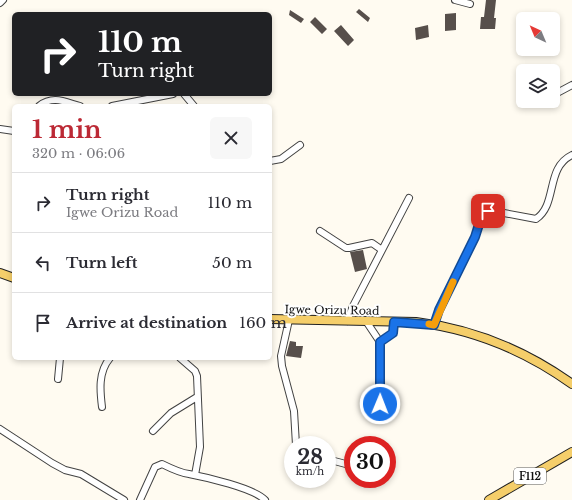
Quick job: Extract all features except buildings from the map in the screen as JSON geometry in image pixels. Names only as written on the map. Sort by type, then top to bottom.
[{"type":"main road","points":[[0,273],[12,277]]},
{"type":"main road","name":"Igwe Orizu Road","points":[[272,319],[394,322],[434,325],[470,333],[511,349],[530,358],[572,384]]},
{"type":"main road","name":"F112","points":[[488,500],[572,452]]},
{"type":"street","points":[[0,3],[3,0]]},
{"type":"street","points":[[455,0],[470,4]]},
{"type":"street","points":[[560,92],[572,86]]},
{"type":"street","points":[[122,104],[163,96]]},
{"type":"street","points":[[186,96],[192,104]]},
{"type":"street","points":[[42,104],[51,99],[72,104]]},
{"type":"street","points":[[0,129],[12,129]]},
{"type":"street","points":[[272,161],[281,159],[300,145]]},
{"type":"street","points":[[434,325],[439,310],[484,214],[488,211],[493,211],[536,219],[546,209],[558,167],[564,160],[572,155]]},
{"type":"street","points":[[347,321],[409,198]]},
{"type":"street","points":[[320,231],[346,248],[372,243],[382,250]]},
{"type":"street","points":[[289,320],[281,356],[282,366],[294,411],[295,436]]},
{"type":"street","points":[[366,321],[380,342],[380,404]]},
{"type":"street","points":[[380,342],[393,333],[394,322]]},
{"type":"street","points":[[58,379],[60,360]]},
{"type":"street","points":[[102,407],[100,387],[104,368],[109,360]]},
{"type":"street","points":[[182,360],[195,370],[197,376],[200,446],[195,475]]},
{"type":"street","points":[[153,431],[171,413],[197,397]]},
{"type":"street","points":[[0,429],[52,463],[65,470],[81,474],[124,500]]},
{"type":"street","points":[[140,500],[152,471],[157,465],[162,464],[188,474],[206,477],[257,495],[265,500]]},
{"type":"slow traffic","points":[[429,324],[434,325],[439,310],[453,282]]},
{"type":"route","points":[[380,404],[380,342],[388,338],[393,333],[394,322],[416,322],[434,325],[439,310],[475,237],[481,218],[488,211]]}]
